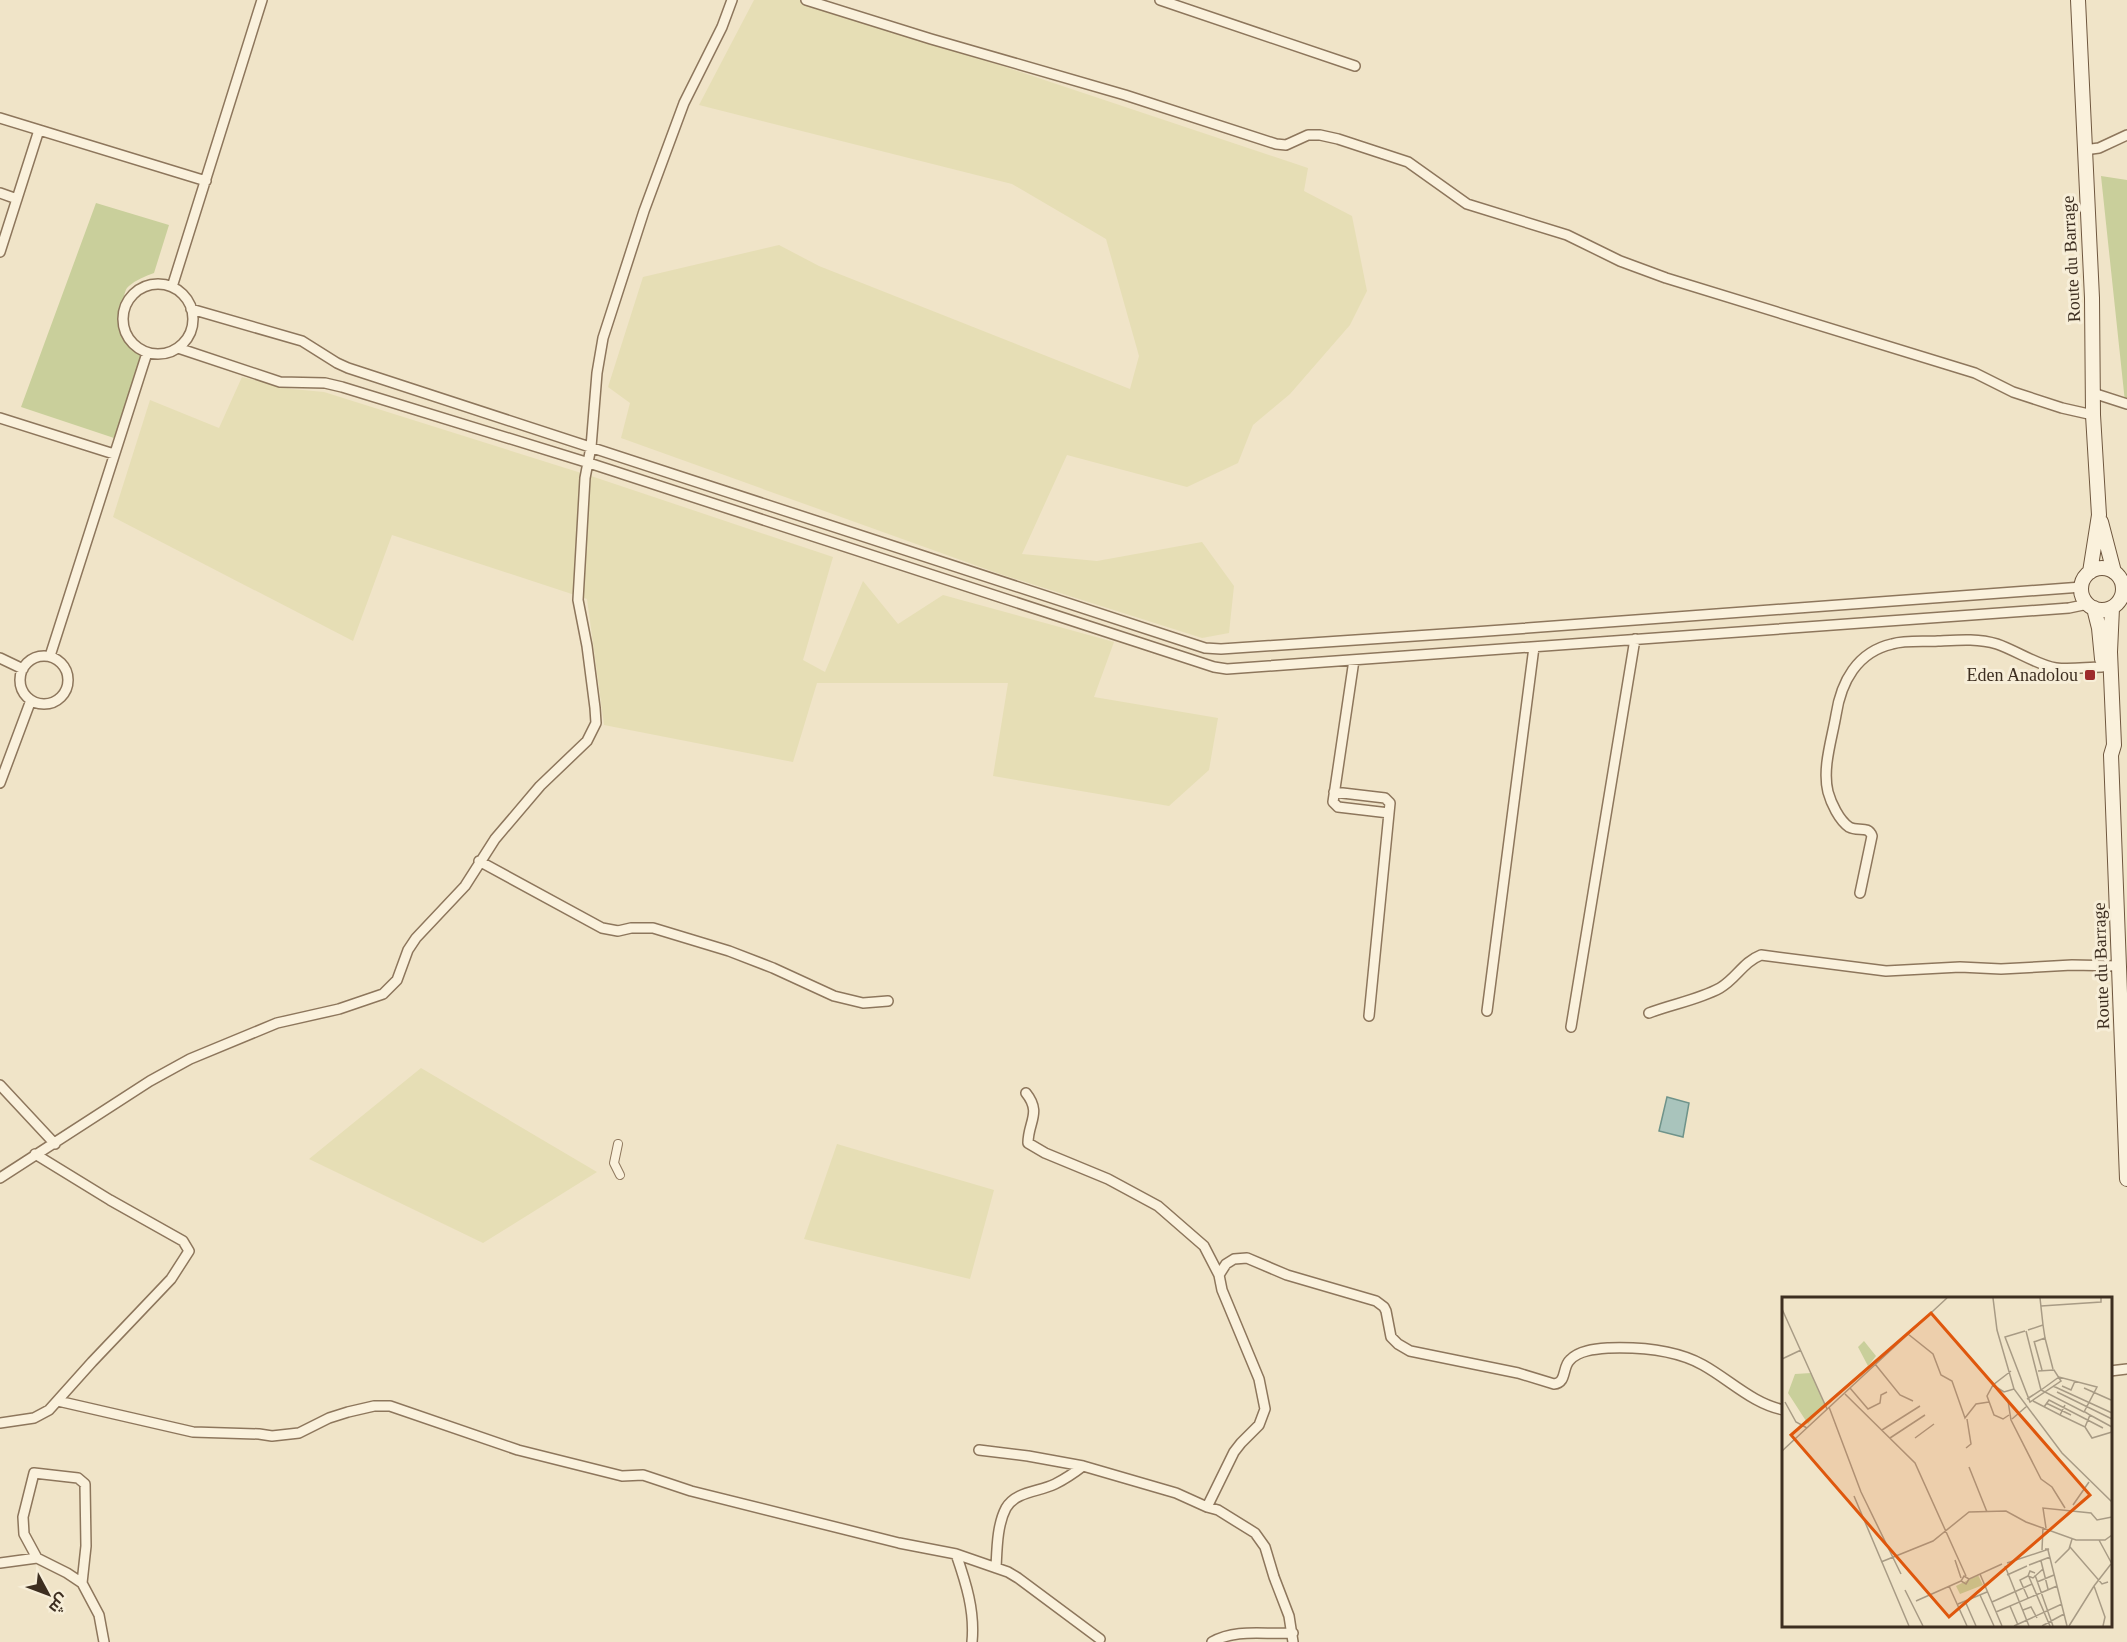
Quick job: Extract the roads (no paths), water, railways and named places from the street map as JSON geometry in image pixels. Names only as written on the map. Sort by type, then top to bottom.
[{"type":"main road","name":"Route du Barrage","points":[[2078,0],[2092,298],[2093,415],[2099,515],[2114,572],[2122,582],[2123,589],[2122,597],[2112,608],[2110,662],[2114,745],[2111,753],[2127,1179]]},
{"type":"main road","name":"Route du Barrage","points":[[2099,515],[2090,572],[2083,581],[2082,587],[2084,598],[2091,606],[2100,637],[2106,741],[2107,749],[2111,753]]},
{"type":"main road","points":[[2090,572],[2102,568],[2114,572]]},
{"type":"main road","points":[[2091,606],[2103,610],[2112,608]]},
{"type":"street","points":[[172,287],[262,0]]},
{"type":"street","points":[[0,1178],[35,1154],[56,1144],[150,1081],[200,1054],[277,1023],[354,1004],[383,994],[397,980],[408,950],[416,938],[465,886],[495,839],[540,786],[587,741],[596,723],[587,646],[578,600],[585,478],[589,463],[597,373],[603,338],[640,222],[684,103],[722,27],[732,0]]},
{"type":"street","points":[[806,0],[931,39],[1125,94],[1276,144],[1286,145],[1308,135],[1338,139],[1408,162],[1467,204],[1567,235],[1620,261],[1666,278],[1975,373],[2013,392],[2062,408],[2093,415]]},
{"type":"street","points":[[1160,0],[1355,66]]},
{"type":"street","points":[[0,118],[206,181]]},
{"type":"street","points":[[0,252],[39,130]]},
{"type":"street","points":[[2084,150],[2099,148],[2127,135]]},
{"type":"street","points":[[0,193],[17,199]]},
{"type":"street","points":[[158,284],[172,287],[184,296],[191,309],[193,323],[188,337],[178,348],[163,354],[147,353],[134,346],[126,335],[122,321],[125,307],[133,295],[144,287],[158,284]]},
{"type":"street","points":[[191,309],[302,341],[341,366],[1205,648],[1221,649],[1474,632],[2082,587]]},
{"type":"street","points":[[178,348],[280,382],[336,385],[589,463],[1214,667],[1227,669],[2091,606]]},
{"type":"street","points":[[50,656],[147,353]]},
{"type":"street","points":[[2093,393],[2127,404]]},
{"type":"street","points":[[0,418],[114,454]]},
{"type":"street","points":[[1571,1027],[1635,639]]},
{"type":"street","points":[[1860,893],[1871,832],[1866,829],[1851,828],[1845,824],[1835,810],[1828,792],[1826,776],[1838,702],[1845,680],[1855,666],[1873,652],[1892,644],[1966,640],[1994,643],[2055,668],[2102,667]]},
{"type":"street","points":[[1487,1011],[1534,647]]},
{"type":"street","points":[[50,656],[61,662],[68,672],[68,684],[64,694],[54,702],[42,704],[31,700],[23,691],[20,680],[23,669],[34,657],[50,656]]},
{"type":"street","points":[[0,658],[23,669]]},
{"type":"street","points":[[1354,660],[1332,802],[1338,807],[1389,813]]},
{"type":"street","points":[[0,783],[31,700]]},
{"type":"street","points":[[1334,792],[1385,798],[1390,803],[1369,1016]]},
{"type":"street","points":[[479,861],[602,928],[618,931],[631,928],[653,928],[729,951],[834,996],[863,1003],[888,1000]]},
{"type":"street","points":[[1649,1013],[1693,1000],[1723,987],[1745,964],[1761,955],[1886,971],[1959,967],[2001,969],[2072,965],[2120,966]]},
{"type":"street","points":[[0,1084],[56,1144]]},
{"type":"street","points":[[1026,1093],[1033,1101],[1034,1111],[1034,1122],[1028,1135],[1028,1143],[1045,1153],[1108,1179],[1158,1206],[1204,1246],[1220,1275],[1222,1290],[1258,1379],[1265,1409],[1258,1425],[1234,1452],[1207,1508]]},
{"type":"street","points":[[618,1144],[614,1163],[620,1175]]},
{"type":"street","points":[[0,1423],[34,1418],[49,1410],[171,1279],[189,1251],[183,1241],[35,1154]]},
{"type":"street","points":[[1220,1275],[1226,1264],[1234,1258],[1247,1258],[1287,1275],[1376,1301],[1386,1311],[1394,1340],[1403,1347],[1420,1354],[1518,1373],[1558,1384],[1562,1381],[1566,1364],[1570,1359],[1584,1352],[1607,1348],[1659,1351],[1692,1359],[1759,1401],[1782,1409]]},
{"type":"street","points":[[2112,1371],[2127,1369]]},
{"type":"street","points":[[58,1401],[193,1432],[272,1436],[299,1433],[339,1415],[361,1408],[384,1405],[519,1450],[622,1476],[644,1475],[691,1491],[899,1544],[956,1554],[1018,1578],[1100,1639]]},
{"type":"street","points":[[980,1450],[1083,1466],[1150,1484],[1207,1508],[1218,1510],[1260,1537],[1289,1616],[1293,1637],[1234,1633],[1212,1642]]},
{"type":"street","points":[[996,1568],[1002,1517],[1007,1507],[1024,1494],[1054,1485],[1083,1466]]},
{"type":"street","points":[[37,1558],[24,1534],[23,1517],[34,1473],[78,1478],[85,1484],[87,1493],[86,1546],[82,1583]]},
{"type":"street","points":[[956,1554],[968,1591],[974,1624],[972,1642]]},
{"type":"street","points":[[0,1563],[37,1558],[82,1583],[99,1615],[104,1642]]},
{"type":"water","points":[[1667,1097],[1689,1103],[1683,1137],[1659,1131]]},
{"type":"place","name":"Eden Anadolou","points":[[2090,675]]}]
